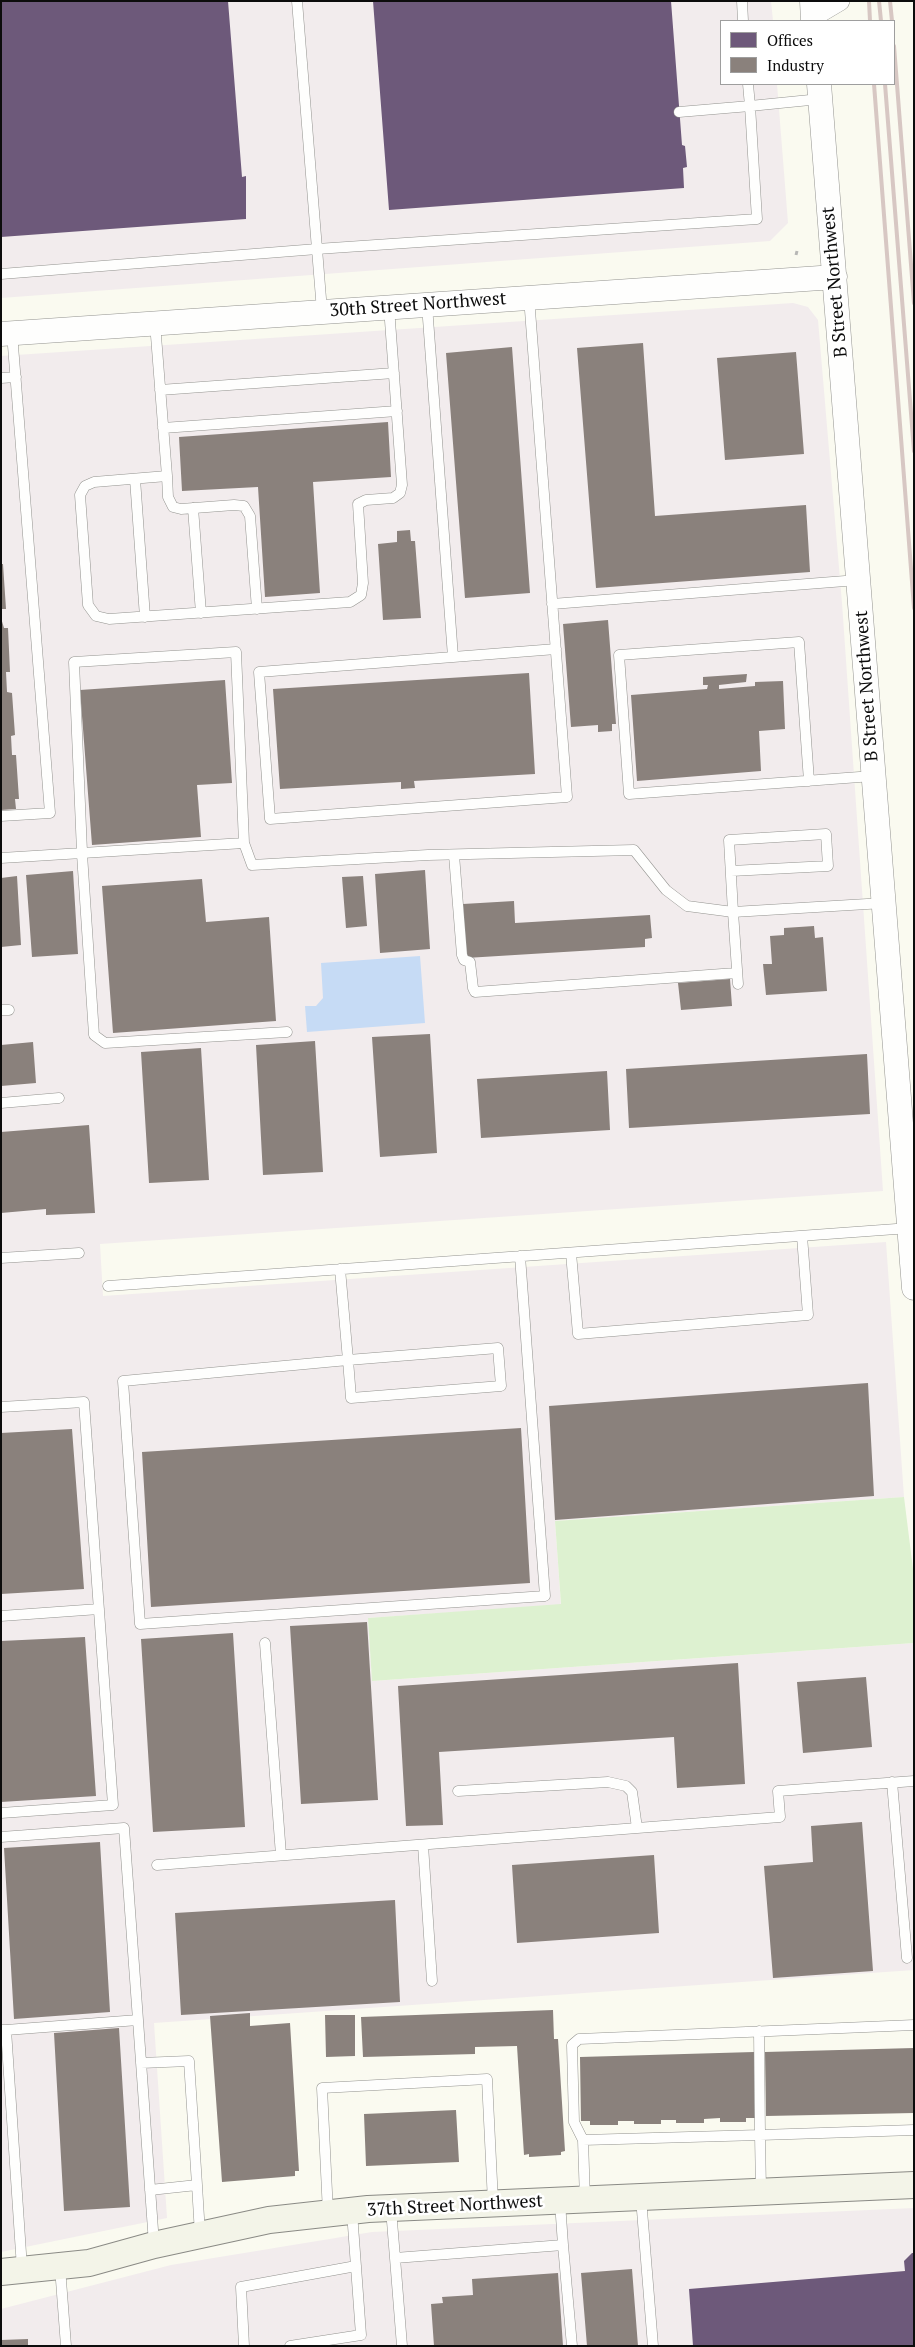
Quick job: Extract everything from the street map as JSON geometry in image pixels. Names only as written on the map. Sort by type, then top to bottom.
[{"type":"main road","name":"37th Street Northwest","points":[[12,2271],[88,2263],[154,2245],[269,2220],[340,2212],[391,2208],[914,2185]]},
{"type":"street","points":[[813,13],[840,1]]},
{"type":"street","name":"B Street Northwest","points":[[819,91],[914,1288]]},
{"type":"street","name":"30th Street Northwest","points":[[7,333],[835,277]]},
{"type":"lane","points":[[297,1],[322,311]]},
{"type":"lane","points":[[742,1],[743,20]]},
{"type":"lane","points":[[1,274],[317,249],[757,219],[748,85]]},
{"type":"lane","points":[[679,112],[750,106],[819,91]]},
{"type":"lane","points":[[529,297],[552,604],[556,649],[567,796],[270,819],[259,672],[556,649]]},
{"type":"lane","points":[[426,304],[453,657]]},
{"type":"lane","points":[[167,476],[94,482],[85,486],[80,495],[88,605],[96,616],[109,619],[350,602],[361,594],[363,583],[358,504],[366,500],[393,498],[400,493],[402,485],[389,307]]},
{"type":"lane","points":[[156,323],[168,497],[172,507],[244,506],[250,516],[257,609]]},
{"type":"lane","points":[[1,816],[50,812],[16,377],[7,333]]},
{"type":"lane","points":[[160,390],[394,373]]},
{"type":"lane","points":[[1,378],[16,377]]},
{"type":"lane","points":[[163,428],[397,411]]},
{"type":"lane","points":[[135,479],[145,617]]},
{"type":"lane","points":[[193,508],[201,612]]},
{"type":"lane","points":[[552,604],[859,580]]},
{"type":"lane","points":[[809,781],[799,642],[619,655],[629,794],[809,781],[874,776]]},
{"type":"lane","points":[[287,1032],[105,1043],[94,1035],[82,853],[74,662],[236,652],[244,843],[252,865],[454,855],[634,850],[666,890],[687,906],[733,912],[884,903]]},
{"type":"lane","points":[[731,871],[828,866],[826,834],[729,840],[738,984]]},
{"type":"lane","points":[[1,858],[244,843]]},
{"type":"lane","points":[[454,855],[462,955],[464,960],[470,962],[475,992],[736,973]]},
{"type":"lane","points":[[1,1102],[59,1098]]},
{"type":"lane","points":[[108,1286],[910,1228]]},
{"type":"lane","points":[[572,1253],[578,1334],[808,1315],[802,1236]]},
{"type":"lane","points":[[1,1258],[79,1253]]},
{"type":"lane","points":[[340,1269],[348,1360],[351,1398],[501,1386],[498,1348],[348,1360],[123,1382],[140,1624],[546,1596],[520,1256]]},
{"type":"lane","points":[[1,1407],[84,1402],[113,1805],[1,1813]]},
{"type":"lane","points":[[1,1616],[99,1609]]},
{"type":"lane","points":[[265,1643],[281,1855]]},
{"type":"lane","points":[[157,1865],[780,1817],[778,1791],[914,1781]]},
{"type":"lane","points":[[458,1791],[608,1782],[626,1786],[632,1792],[638,1828]]},
{"type":"lane","points":[[892,1782],[907,1958]]},
{"type":"lane","points":[[1,1837],[124,1828],[154,2245]]},
{"type":"lane","points":[[423,1845],[432,1981]]},
{"type":"lane","points":[[12,2271],[4,2030],[138,2020]]},
{"type":"lane","points":[[572,2346],[563,2245],[583,2140],[574,2122],[572,2045],[575,2041],[579,2039],[914,2025]]},
{"type":"lane","points":[[759,2031],[761,2192]]},
{"type":"lane","points":[[141,2063],[188,2061],[200,2235]]},
{"type":"lane","points":[[290,2346],[361,2340],[356,2266],[340,2212],[322,2088],[487,2080],[493,2204]]},
{"type":"lane","points":[[583,2140],[914,2130]]},
{"type":"lane","points":[[150,2190],[197,2185]]},
{"type":"lane","points":[[641,2197],[653,2346]]},
{"type":"lane","points":[[391,2208],[402,2346]]},
{"type":"lane","points":[[395,2258],[563,2245]]},
{"type":"lane","points":[[60,2266],[66,2346]]},
{"type":"lane","points":[[244,2346],[241,2287],[356,2266]]},
{"type":"shaded area","points":[[1,1],[771,1],[773,20],[720,20],[720,85],[777,85],[788,223],[770,241],[1,298]]},
{"type":"shaded area","points":[[793,303],[808,307],[818,320],[842,603],[883,1191],[100,1244],[103,1296],[886,1242],[904,1497],[555,1521],[561,1605],[368,1618],[372,1681],[914,1643],[914,1970],[154,2023],[167,2218],[1,2252],[1,356]]},
{"type":"shaded area","points":[[914,2208],[914,2346],[1,2346],[1,2309],[171,2265],[372,2232]]},
{"type":"green space","points":[[904,1497],[914,1577],[914,1643],[372,1681],[368,1618],[561,1604],[555,1521]]},
{"type":"water","points":[[420,956],[425,1023],[307,1032],[305,1006],[316,1006],[323,998],[321,963]]},
{"type":"building: Offices","points":[[1,1],[228,1],[242,177],[246,176],[246,219],[1,237]]},
{"type":"building: Offices","points":[[373,1],[671,1],[682,145],[685,146],[687,167],[683,168],[684,188],[389,210]]},
{"type":"building: Offices","points":[[914,2253],[914,2346],[693,2346],[689,2289],[905,2271],[904,2261]]},
{"type":"building: Industry","points":[[643,343],[655,516],[806,505],[810,572],[596,588],[577,348]]},
{"type":"building: Industry","points":[[512,347],[530,593],[465,598],[446,353]]},
{"type":"building: Industry","points":[[796,352],[804,454],[725,460],[717,358]]},
{"type":"building: Industry","points":[[388,422],[391,477],[313,482],[320,593],[265,597],[258,487],[182,491],[179,437]]},
{"type":"building: Industry","points":[[410,530],[411,541],[415,541],[421,618],[383,620],[378,544],[397,542],[397,531]]},
{"type":"building: Industry","points":[[1,564],[3,564],[6,609],[1,609]]},
{"type":"building: Industry","points":[[1,618],[4,628],[8,628],[10,672],[6,672],[7,692],[12,693],[15,735],[11,736],[12,755],[16,755],[19,799],[15,799],[16,809],[1,810]]},
{"type":"building: Industry","points":[[608,620],[616,724],[612,724],[612,731],[598,732],[598,725],[571,727],[563,624]]},
{"type":"building: Industry","points":[[529,673],[535,774],[414,781],[415,788],[401,789],[401,782],[280,789],[273,689]]},
{"type":"building: Industry","points":[[747,674],[746,682],[719,685],[719,689],[755,686],[755,682],[783,681],[785,729],[759,731],[761,771],[637,781],[631,695],[707,689],[708,685],[703,685],[703,677]]},
{"type":"building: Industry","points":[[225,680],[232,783],[197,785],[201,837],[92,845],[80,690]]},
{"type":"building: Industry","points":[[425,870],[430,949],[380,953],[375,874]]},
{"type":"building: Industry","points":[[73,871],[78,954],[32,957],[26,875]]},
{"type":"building: Industry","points":[[17,876],[21,945],[1,947],[1,878]]},
{"type":"building: Industry","points":[[363,876],[367,926],[346,928],[342,877]]},
{"type":"building: Industry","points":[[202,879],[206,922],[269,917],[276,1021],[113,1033],[102,886]]},
{"type":"building: Industry","points":[[514,901],[515,923],[650,915],[652,938],[645,939],[645,947],[466,958],[463,904]]},
{"type":"building: Industry","points":[[814,926],[815,938],[823,937],[827,991],[766,995],[763,964],[772,964],[770,936],[784,935],[784,928]]},
{"type":"building: Industry","points":[[730,979],[732,1006],[681,1010],[678,983]]},
{"type":"building: Industry","points":[[430,1034],[437,1153],[380,1157],[372,1037]]},
{"type":"building: Industry","points":[[315,1041],[323,1172],[263,1175],[256,1045]]},
{"type":"building: Industry","points":[[33,1042],[36,1083],[1,1086],[1,1045]]},
{"type":"building: Industry","points":[[201,1048],[209,1180],[149,1183],[141,1052]]},
{"type":"building: Industry","points":[[867,1054],[870,1114],[629,1128],[626,1069]]},
{"type":"building: Industry","points":[[607,1071],[610,1130],[481,1138],[477,1079]]},
{"type":"building: Industry","points":[[89,1125],[95,1213],[46,1215],[46,1209],[1,1213],[1,1132]]},
{"type":"building: Industry","points":[[868,1383],[874,1496],[555,1520],[549,1406]]},
{"type":"building: Industry","points":[[521,1428],[530,1583],[151,1607],[142,1452]]},
{"type":"building: Industry","points":[[72,1429],[84,1589],[1,1594],[1,1433]]},
{"type":"building: Industry","points":[[367,1622],[378,1800],[301,1804],[290,1626]]},
{"type":"building: Industry","points":[[233,1633],[245,1827],[153,1832],[141,1639]]},
{"type":"building: Industry","points":[[85,1637],[96,1796],[1,1802],[1,1641]]},
{"type":"building: Industry","points":[[738,1663],[745,1784],[677,1788],[674,1737],[439,1752],[443,1825],[406,1826],[398,1686]]},
{"type":"building: Industry","points":[[866,1677],[872,1747],[803,1753],[797,1682]]},
{"type":"building: Industry","points":[[862,1822],[873,1971],[773,1978],[764,1866],[813,1862],[811,1826]]},
{"type":"building: Industry","points":[[100,1842],[110,2012],[14,2019],[4,1848]]},
{"type":"building: Industry","points":[[654,1855],[659,1933],[517,1943],[512,1865]]},
{"type":"building: Industry","points":[[395,1900],[400,2002],[181,2015],[175,1913]]},
{"type":"building: Industry","points":[[553,2010],[554,2039],[558,2039],[565,2151],[561,2152],[561,2155],[529,2157],[529,2154],[524,2155],[517,2046],[475,2047],[475,2054],[363,2057],[361,2017]]},
{"type":"building: Industry","points":[[250,2013],[250,2026],[290,2023],[299,2171],[295,2171],[295,2176],[222,2182],[210,2016]]},
{"type":"building: Industry","points":[[325,2015],[355,2015],[355,2056],[326,2057]]},
{"type":"building: Industry","points":[[119,2028],[130,2207],[64,2211],[54,2033]]},
{"type":"building: Industry","points":[[914,2048],[914,2113],[766,2116],[765,2052]]},
{"type":"building: Industry","points":[[754,2052],[755,2118],[746,2118],[746,2122],[720,2122],[720,2118],[704,2119],[704,2123],[676,2123],[676,2120],[661,2120],[661,2124],[634,2124],[634,2121],[618,2121],[618,2125],[590,2125],[590,2121],[581,2121],[580,2057]]},
{"type":"building: Industry","points":[[456,2110],[459,2162],[366,2166],[364,2114]]},
{"type":"building: Industry","points":[[632,2269],[638,2346],[587,2346],[581,2273]]},
{"type":"building: Industry","points":[[558,2273],[563,2346],[434,2346],[431,2304],[443,2303],[442,2297],[473,2295],[472,2279]]},
{"type":"building: Industry","points":[[28,2339],[28,2346],[1,2346],[1,2340]]},
{"type":"railway","points":[[869,1],[870,20]]},
{"type":"railway","points":[[879,1],[881,20]]},
{"type":"railway","points":[[890,1],[892,20]]},
{"type":"railway","points":[[895,59],[914,303]]},
{"type":"railway","points":[[874,85],[914,608]]},
{"type":"railway","points":[[885,85],[914,451]]}]
